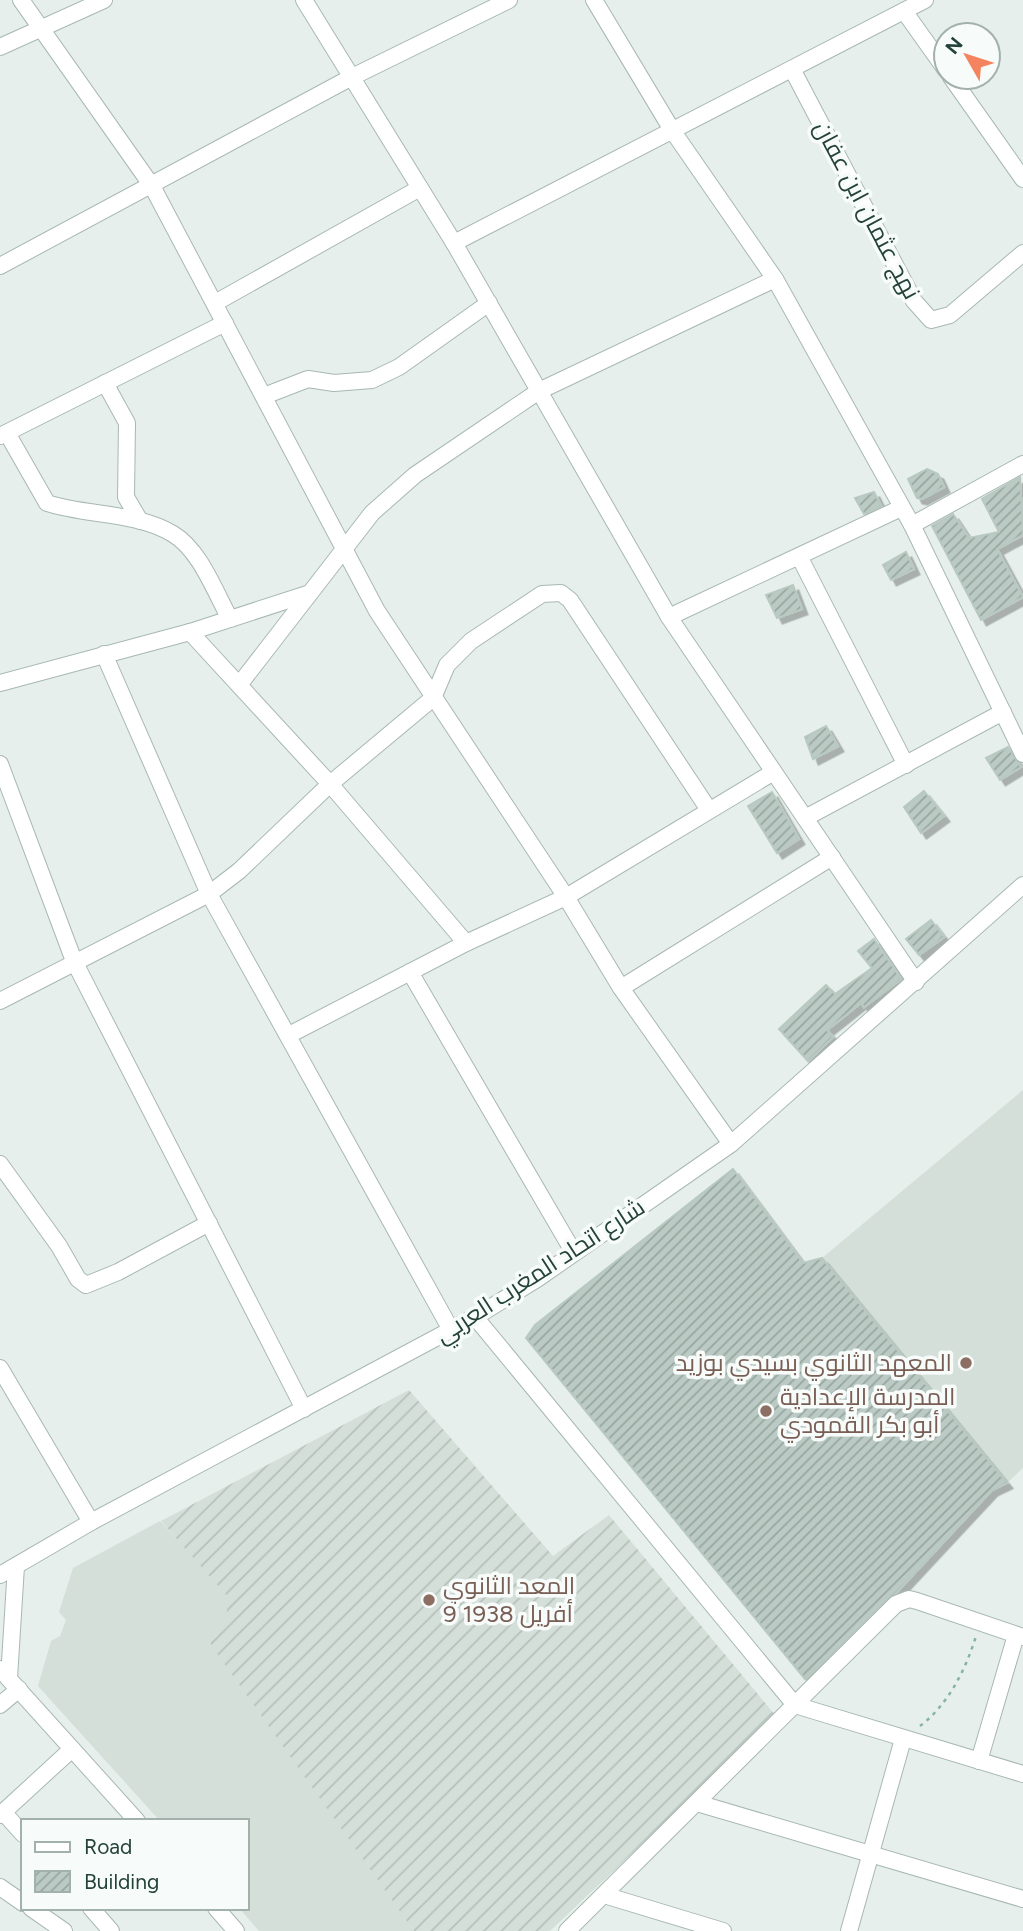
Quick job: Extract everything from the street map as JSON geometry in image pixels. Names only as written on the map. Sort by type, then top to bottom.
[{"type":"street","points":[[21,0],[152,187],[377,611],[566,897],[621,988],[731,1144]]},
{"type":"street","points":[[0,47],[104,0]]},
{"type":"street","points":[[304,0],[454,243],[669,617],[772,773],[916,982]]},
{"type":"street","points":[[0,266],[152,187],[350,78],[509,0]]},
{"type":"street","points":[[594,0],[672,130],[775,279],[912,525],[1023,754]]},
{"type":"street","points":[[454,243],[925,0]]},
{"type":"street","points":[[904,11],[932,50]]},
{"type":"street","name":"نهج عثمان ابن عفان","points":[[792,69],[914,301],[931,320],[950,314],[1023,253]]},
{"type":"street","points":[[961,91],[1023,179]]},
{"type":"street","points":[[215,303],[420,188]]},
{"type":"street","points":[[239,685],[372,513],[415,475],[539,391],[775,279]]},
{"type":"street","points":[[264,396],[308,379],[334,383],[372,380],[399,367],[489,303]]},
{"type":"street","points":[[225,323],[4,435],[47,503],[76,512],[140,521],[174,534],[195,557],[230,619]]},
{"type":"street","points":[[106,383],[127,424],[126,497],[140,521]]},
{"type":"street","points":[[912,525],[1023,464]]},
{"type":"street","points":[[669,617],[800,558],[901,508]]},
{"type":"street","points":[[800,558],[906,765]]},
{"type":"street","points":[[0,1002],[74,961],[209,894],[239,871],[330,784],[433,698],[447,664],[471,641],[522,606],[549,592],[561,593],[570,600],[709,810]]},
{"type":"street","points":[[0,683],[190,632],[311,593]]},
{"type":"street","points":[[190,632],[330,784],[466,943]]},
{"type":"street","points":[[103,654],[209,894],[451,1330]]},
{"type":"street","points":[[804,818],[1003,712]]},
{"type":"street","points":[[0,764],[74,961],[303,1409]]},
{"type":"street","points":[[289,1035],[466,943],[566,897],[772,773]]},
{"type":"street","points":[[621,988],[831,857]]},
{"type":"street","name":"شارع اتحاد المغرب العربي","points":[[0,1575],[91,1522],[475,1317],[574,1253],[731,1144],[1007,902],[1023,885]]},
{"type":"street","points":[[1007,902],[1023,909]]},
{"type":"street","points":[[410,972],[574,1253]]},
{"type":"street","points":[[0,1164],[59,1246],[78,1279],[86,1284],[118,1272],[209,1223]]},
{"type":"street","points":[[475,1317],[794,1705],[1023,1774]]},
{"type":"street","points":[[0,1368],[91,1522]]},
{"type":"street","points":[[0,1705],[9,1679],[16,1566]]},
{"type":"street","points":[[567,1931],[901,1601],[917,1601],[1019,1636],[979,1761]]},
{"type":"street","points":[[9,1679],[135,1819]]},
{"type":"street","points":[[849,1931],[903,1739]]},
{"type":"street","points":[[21,1832],[1,1814],[72,1748]]},
{"type":"street","points":[[697,1803],[1023,1899]]},
{"type":"street","points":[[0,1887],[21,1902]]},
{"type":"street","points":[[604,1895],[723,1931]]},
{"type":"street","points":[[34,1910],[64,1931]]},
{"type":"street","points":[[93,1910],[111,1931]]},
{"type":"street","points":[[218,1910],[236,1931]]},
{"type":"path","points":[[903,1739],[932,1718],[959,1678],[969,1660],[979,1623]]},
{"type":"shaded area","name":"المعهد الثانوي بسيدي بوزيد","points":[[1023,1090],[1023,1468],[1007,1483],[822,1258]]},
{"type":"shaded area","points":[[409,1390],[553,1556],[609,1515],[776,1716],[550,1931],[414,1931],[211,1645],[210,1633],[227,1612],[227,1596],[161,1521]]},
{"type":"shaded area","points":[[408,1392],[410,1925],[414,1931],[259,1931],[241,1910],[248,1910],[248,1819],[158,1819],[38,1686],[51,1641],[60,1636],[66,1620],[59,1612],[73,1568],[160,1521],[189,1552]]},
{"type":"building","points":[[927,469],[938,474],[944,487],[922,499],[917,498],[908,479]]},
{"type":"building","points":[[1020,477],[1023,535],[997,549],[1023,597],[981,620],[932,526],[953,514],[969,538],[999,532],[982,499]]},
{"type":"building","points":[[874,492],[881,506],[864,514],[855,498]]},
{"type":"building","points":[[906,552],[914,569],[891,580],[883,565]]},
{"type":"building","points":[[793,585],[802,609],[777,618],[766,595]]},
{"type":"building","points":[[826,726],[838,746],[813,759],[805,737]]},
{"type":"building","points":[[1008,747],[1021,767],[1000,780],[986,758]]},
{"type":"building","points":[[924,791],[944,816],[921,833],[904,807]]},
{"type":"building","points":[[772,792],[799,839],[777,853],[748,806]]},
{"type":"building","points":[[931,920],[944,937],[919,955],[906,939]]},
{"type":"building","points":[[874,939],[901,979],[864,1007],[861,1003],[827,1030],[833,1037],[808,1061],[779,1029],[826,985],[835,994],[872,968],[858,951]]},
{"type":"building","name":"المدرسة الإعدادية أبو بكر القمودي","points":[[733,1169],[803,1263],[822,1258],[1007,1483],[992,1490],[896,1593],[805,1679],[526,1338],[535,1325]]},
{"type":"place","name":"المعهد الثانوي بسيدي بوزيد","points":[[966,1363]]},
{"type":"place","name":"المدرسة الإعدادية أبو بكر القمودي","points":[[766,1411]]},
{"type":"place","name":"المعد الثانوي 9 أفريل 1938","points":[[429,1600]]}]
